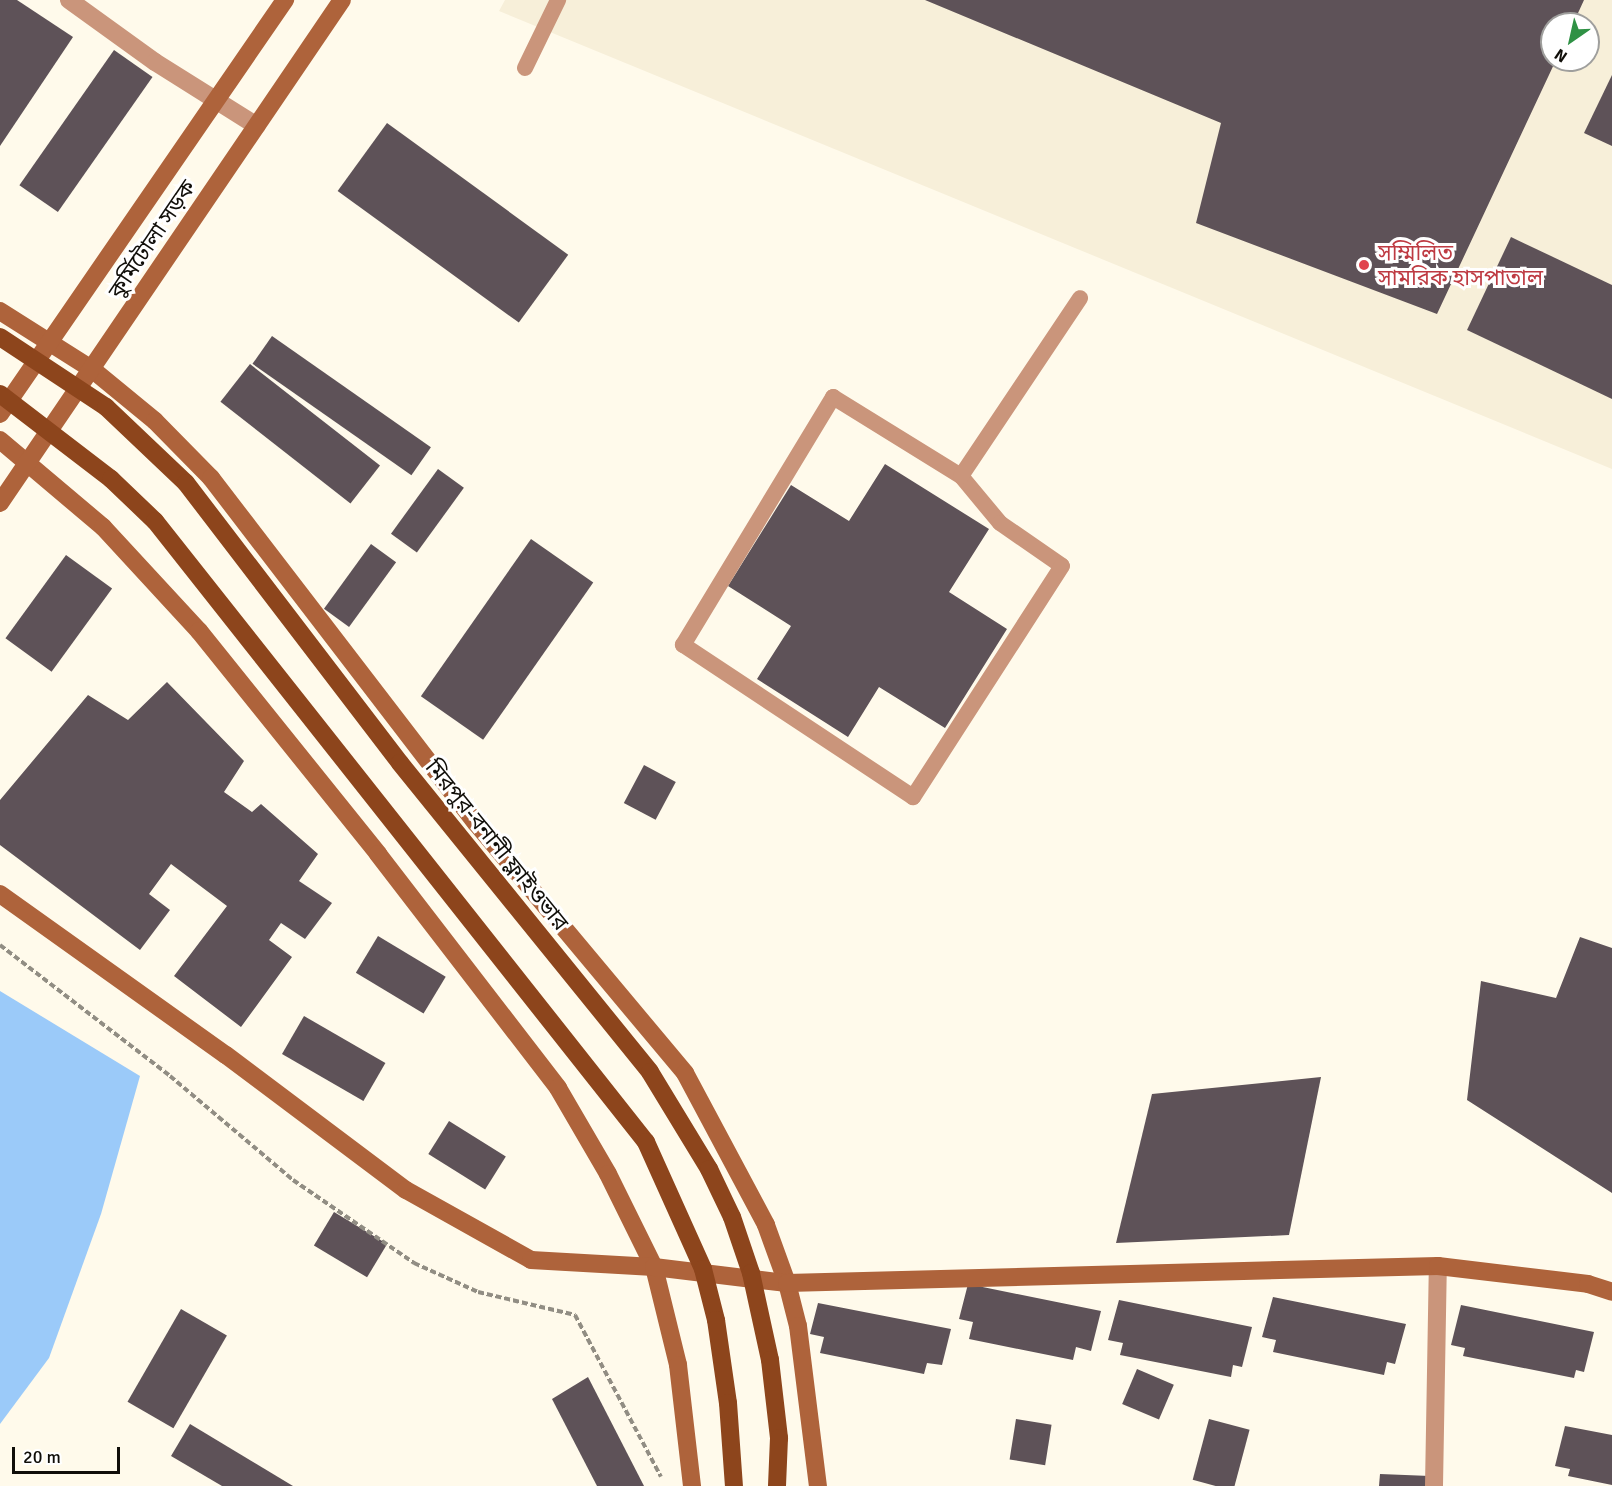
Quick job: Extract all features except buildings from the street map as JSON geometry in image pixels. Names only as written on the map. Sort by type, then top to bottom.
[{"type":"main road","name":"কুর্মিটোলা সড়ক","points":[[0,414],[285,0]]},
{"type":"main road","name":"কুর্মিটোলা সড়ক","points":[[0,503],[93,370],[342,0]]},
{"type":"main road","points":[[0,311],[93,370],[155,421],[211,478],[476,823],[685,1073],[766,1226],[787,1283],[798,1326],[818,1486]]},
{"type":"main road","name":"মিরপুর-বনানী ফ্লাইওভার","points":[[0,337],[106,407],[186,483],[400,763],[656,1081],[709,1169],[732,1217],[751,1273],[770,1360],[779,1438],[777,1486]]},
{"type":"main road","points":[[0,394],[111,478],[154,521],[646,1142],[675,1200],[706,1279],[728,1403],[734,1486]]},
{"type":"main road","points":[[0,440],[30,462],[103,527],[199,631],[378,854],[558,1089],[608,1174],[654,1267],[678,1365],[692,1486]]},
{"type":"main road","points":[[0,894],[226,1055],[406,1190],[531,1260],[654,1267],[787,1283],[1438,1266],[1588,1284],[1612,1292]]},
{"type":"street","points":[[69,0],[258,126]]},
{"type":"street","points":[[1434,1486],[1438,1266]]},
{"type":"lane","points":[[525,68],[558,0]]},
{"type":"lane","points":[[961,476],[1080,298]]},
{"type":"lane","points":[[833,397],[961,476],[1000,523],[1062,566],[913,797],[683,645],[833,397]]},
{"type":"path","points":[[0,945],[170,1076],[293,1180],[414,1263],[478,1292],[575,1315],[666,1486]]},
{"type":"shaded area","name":"সম্মিলিত সামরিক হাসপাতাল","points":[[505,0],[1612,0],[1612,469],[499,11]]},
{"type":"water","points":[[0,991],[140,1076],[101,1214],[49,1358],[0,1424]]},
{"type":"place","name":"সম্মিলিত সামরিক হাসপাতাল","points":[[1364,265]]}]
